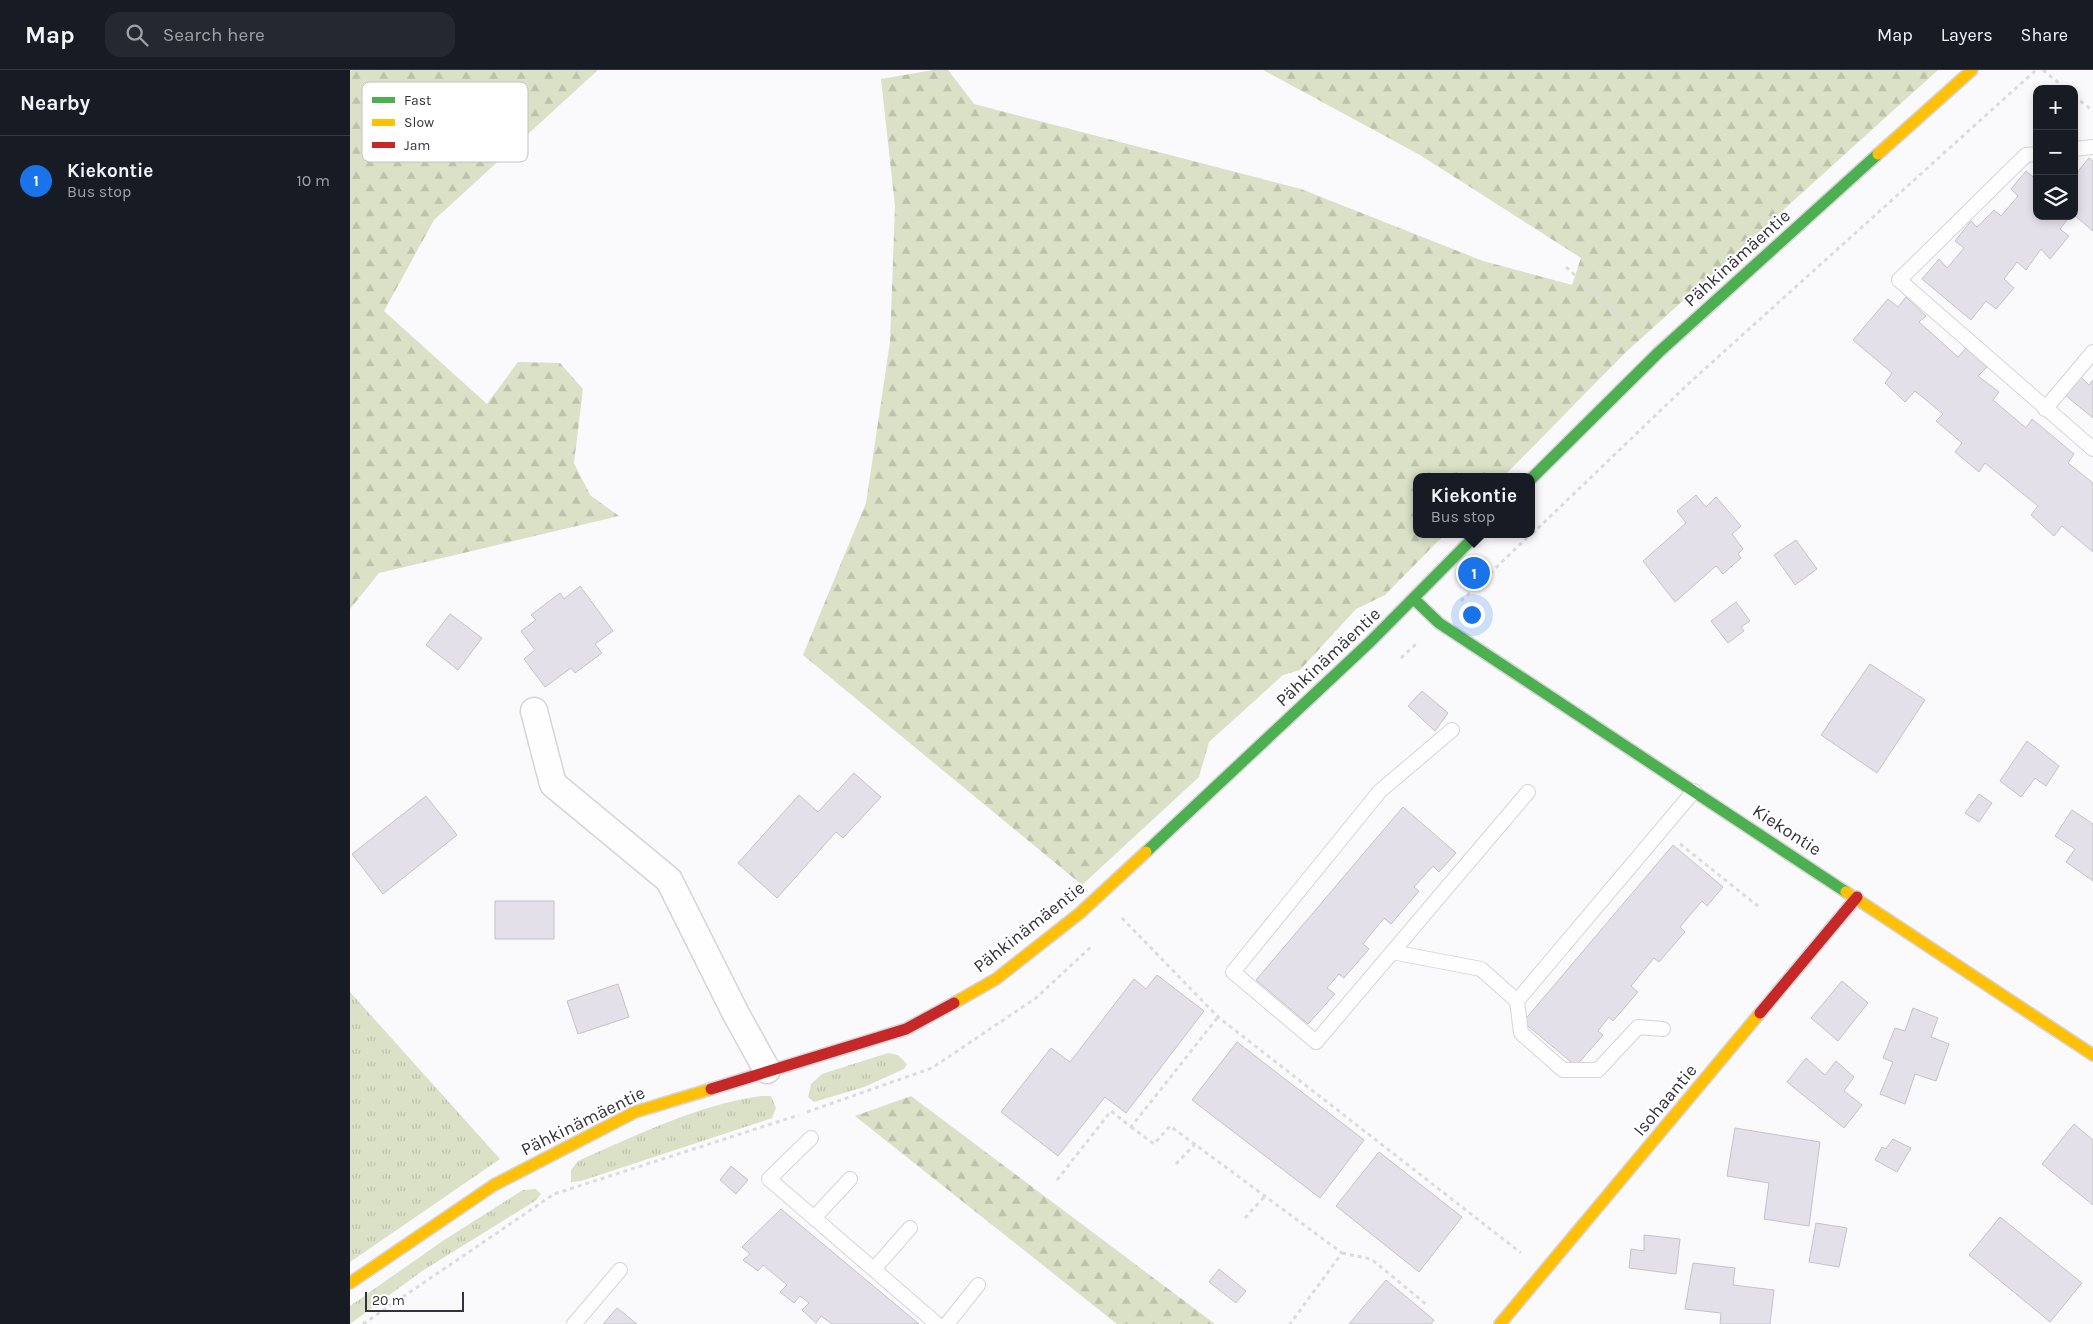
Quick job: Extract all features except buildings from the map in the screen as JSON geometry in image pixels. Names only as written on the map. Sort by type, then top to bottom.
[{"type":"street","name":"Pähkinämäentie","points":[[1535,475],[1659,352],[1972,70]]},
{"type":"street","name":"Pähkinämäentie","points":[[350,1283],[494,1185],[635,1112],[767,1070],[906,1029],[996,979],[1080,913],[1414,598],[1472,538]]},
{"type":"street","name":"Kiekontie","points":[[1414,598],[1439,623],[1857,897],[2093,1056]]},
{"type":"street","points":[[534,711],[553,784],[669,880],[736,1014],[767,1070]]},
{"type":"street","name":"Isohaantie","points":[[1500,1324],[1857,897]]},
{"type":"lane","points":[[2078,149],[2093,147]]},
{"type":"lane","points":[[2033,155],[2026,156],[1899,280],[2093,449]]},
{"type":"lane","points":[[2045,408],[2093,352]]},
{"type":"lane","points":[[1452,730],[1380,791],[1233,972],[1316,1042],[1528,792]]},
{"type":"lane","points":[[1518,1001],[1694,791]]},
{"type":"lane","points":[[1392,952],[1481,969],[1518,1001],[1521,1033],[1563,1070],[1598,1070],[1638,1027],[1663,1029]]},
{"type":"lane","points":[[811,1138],[768,1179],[937,1324]]},
{"type":"lane","points":[[814,1218],[850,1179]]},
{"type":"lane","points":[[874,1269],[910,1228]]},
{"type":"lane","points":[[574,1324],[620,1270]]},
{"type":"lane","points":[[948,1324],[978,1285]]},
{"type":"path","points":[[1535,531],[1687,385],[2036,70]]},
{"type":"path","points":[[2043,70],[2061,85]]},
{"type":"path","points":[[2078,99],[2093,111]]},
{"type":"path","points":[[1566,266],[1659,352]]},
{"type":"path","points":[[1662,830],[1758,906]]},
{"type":"path","points":[[1122,918],[1218,1017],[1544,1271]]},
{"type":"path","points":[[1131,1127],[1218,1017]]},
{"type":"path","points":[[1057,1180],[1111,1111],[1154,1144],[1170,1126],[1342,1253],[1371,1259],[1426,1304]]},
{"type":"path","points":[[1176,1164],[1195,1144]]},
{"type":"path","points":[[1245,1218],[1265,1196]]},
{"type":"path","points":[[1290,1324],[1342,1253]]},
{"type":"green space","points":[[350,70],[598,70],[528,134],[528,82],[362,82],[362,162],[497,162],[434,220],[384,311],[487,404],[518,362],[560,363],[583,389],[574,463],[590,495],[619,516],[379,573],[350,609]]},
{"type":"green space","points":[[933,70],[948,70],[974,104],[1301,189],[1483,261],[1572,285],[1581,258],[1420,155],[1263,70],[1938,70],[1624,354],[1507,473],[1413,473],[1413,538],[1441,538],[1385,595],[1356,609],[1300,670],[1283,675],[1209,742],[1199,777],[1082,885],[803,655],[866,503],[890,342],[895,206],[881,79]]},
{"type":"green space","points":[[350,992],[500,1159],[350,1262]]},
{"type":"green space","points":[[888,1053],[898,1055],[907,1064],[904,1069],[864,1087],[814,1102],[808,1097],[811,1084],[822,1074]]},
{"type":"green space","points":[[761,1096],[771,1096],[776,1108],[772,1118],[581,1181],[571,1182],[571,1170],[578,1161],[668,1122],[714,1106]]},
{"type":"green space","points":[[911,1096],[1215,1324],[1117,1324],[855,1116]]},
{"type":"green space","points":[[536,1189],[541,1194],[535,1201],[422,1271],[350,1324],[350,1306],[444,1240],[523,1190]]},
{"type":"traffic: fast","points":[[1535,475],[1659,352],[1878,154]]},
{"type":"traffic: fast","points":[[1146,852],[1370,642],[1473,538]]},
{"type":"traffic: fast","points":[[1414,599],[1439,623],[1846,892]]},
{"type":"traffic: slow","points":[[1878,154],[1972,70]]},
{"type":"traffic: slow","points":[[954,1003],[996,979],[1080,913],[1146,852]]},
{"type":"traffic: slow","points":[[1846,892],[2093,1055]]},
{"type":"traffic: slow","points":[[1500,1324],[1760,1013]]},
{"type":"traffic: slow","points":[[350,1283],[494,1185],[635,1112],[711,1089]]},
{"type":"traffic: jam","points":[[1760,1013],[1857,897]]},
{"type":"traffic: jam","points":[[711,1089],[906,1029],[954,1003]]},
{"type":"place","name":"Kiekontie","points":[[1474,573]]}]
